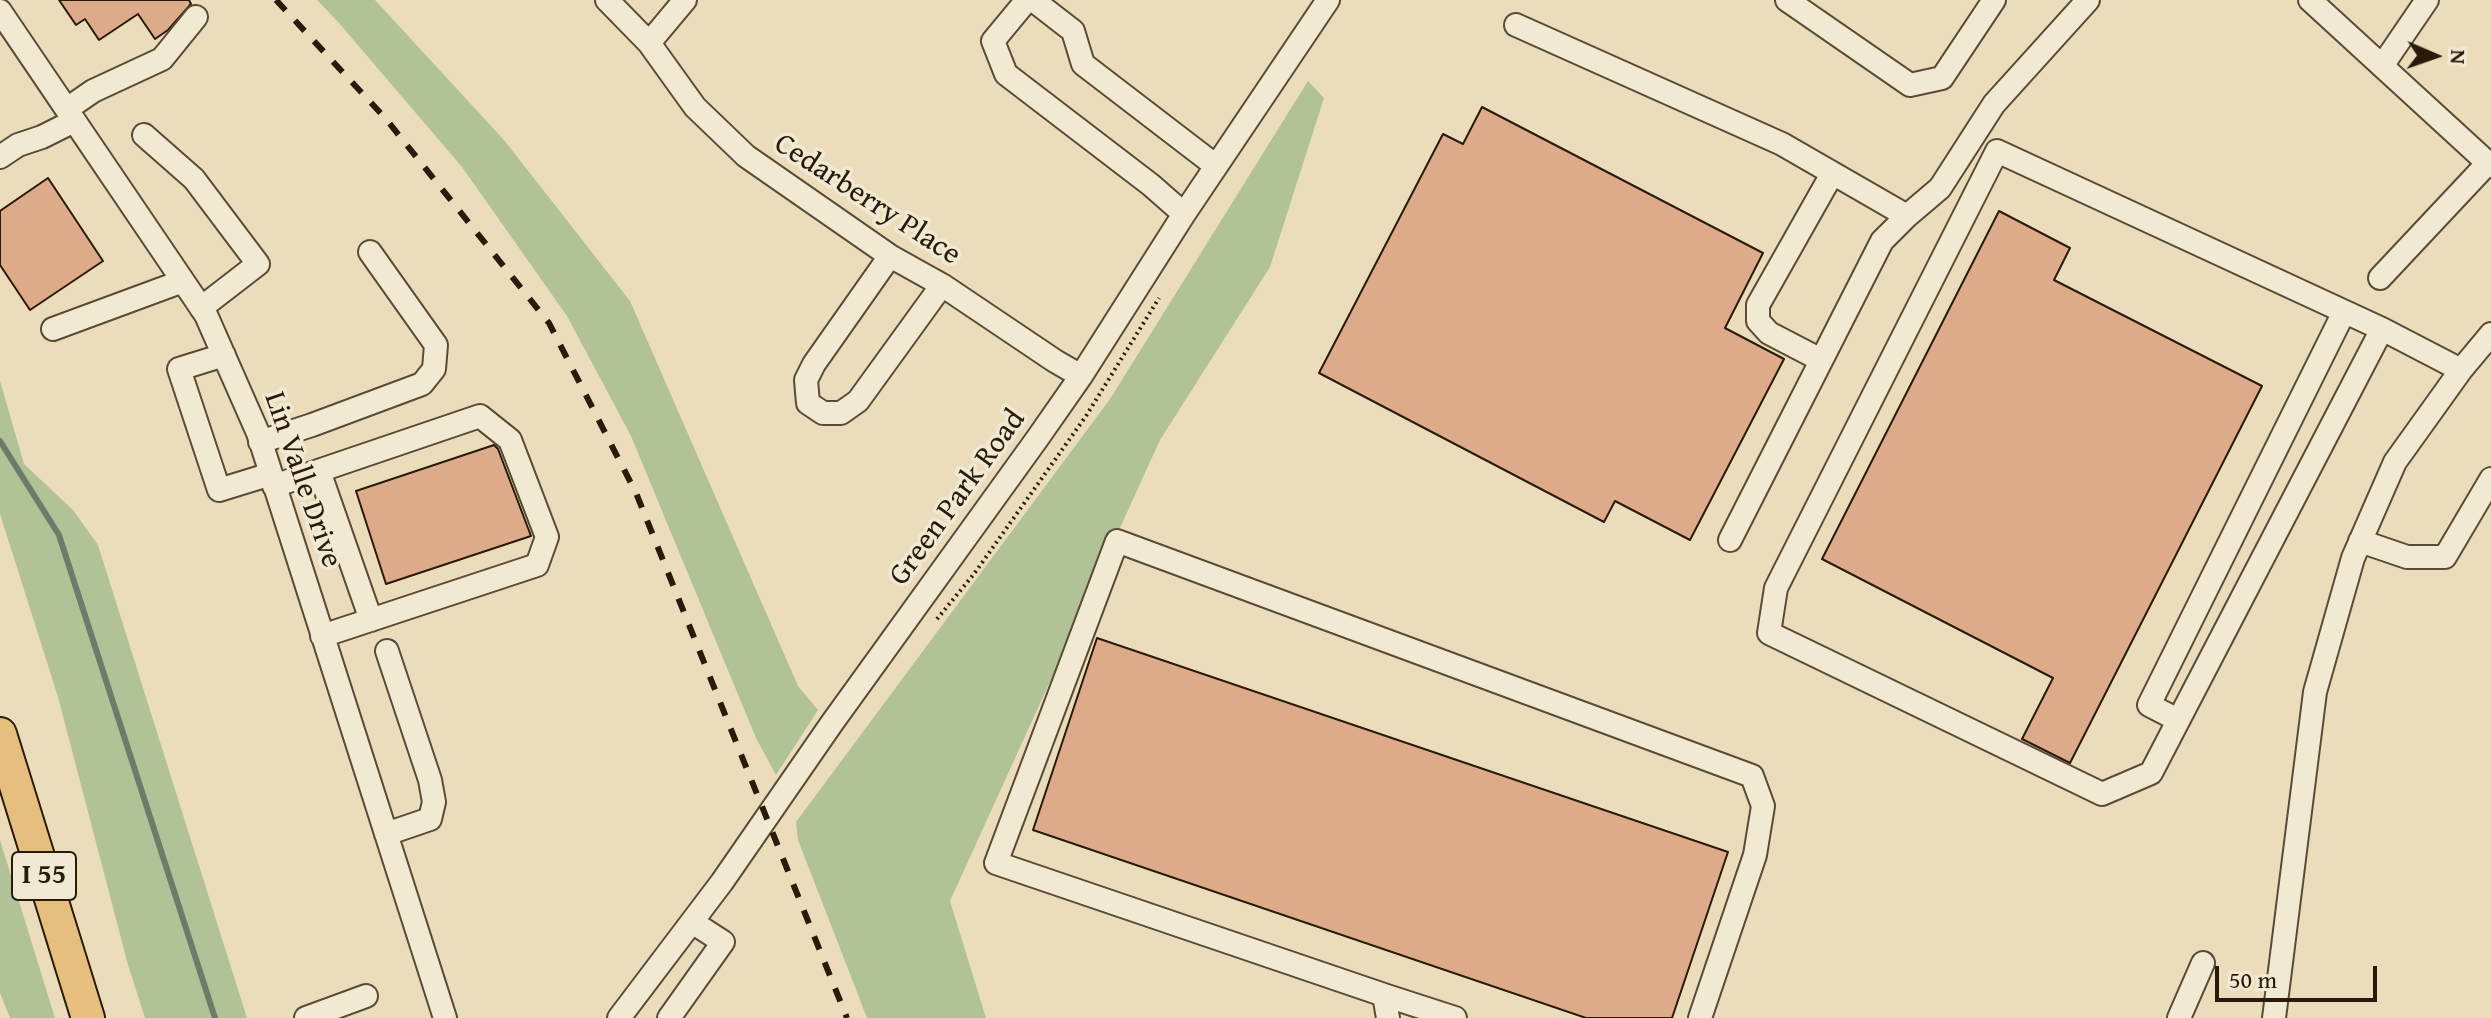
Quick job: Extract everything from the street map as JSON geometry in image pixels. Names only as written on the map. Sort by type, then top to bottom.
[{"type":"highway","name":"I 55","points":[[0,734],[88,1018]]},
{"type":"street","name":"Cedarberry Place","points":[[607,0],[649,43],[695,107],[746,156],[890,256],[942,285],[1081,376]]},
{"type":"street","points":[[649,43],[685,0]]},
{"type":"street","points":[[1027,0],[993,41],[1006,74],[1184,214]]},
{"type":"street","points":[[1033,0],[1073,31],[1083,64],[1216,166]]},
{"type":"street","name":"Green Park Road","points":[[619,1018],[722,882],[1081,376],[1184,214],[1328,0]]},
{"type":"street","points":[[1787,0],[1910,85],[1942,78],[1994,0]]},
{"type":"street","points":[[1730,540],[1882,241],[1940,188],[1994,104],[2088,0]]},
{"type":"street","points":[[2310,0],[2489,164],[2380,278]]},
{"type":"street","points":[[2382,66],[2427,0]]},
{"type":"street","name":"Lin Valle Drive","points":[[0,11],[201,308],[224,355],[273,480],[445,1018]]},
{"type":"street","points":[[0,157],[18,145],[42,137],[71,115],[93,91],[162,59],[196,17]]},
{"type":"street","points":[[1516,25],[1782,144],[1907,216]]},
{"type":"street","points":[[144,135],[194,179],[258,264],[201,308]]},
{"type":"street","points":[[2382,329],[2151,773],[2102,794],[1769,633],[1776,588],[1997,151],[2382,329],[2461,370]]},
{"type":"street","points":[[1821,360],[1769,333],[1758,321],[1758,305],[1832,174]]},
{"type":"street","points":[[260,442],[422,384],[434,369],[436,345],[370,252]]},
{"type":"street","points":[[890,256],[806,380],[808,403],[823,413],[841,413],[858,401],[942,285]]},
{"type":"street","points":[[53,329],[183,281]]},
{"type":"street","points":[[2178,720],[2149,705],[2344,312]]},
{"type":"street","points":[[2274,1018],[2315,692],[2353,558],[2395,462],[2491,334]]},
{"type":"street","points":[[224,355],[179,369],[219,490],[319,471],[480,416],[510,440],[547,537],[537,565],[322,636]]},
{"type":"street","points":[[319,471],[371,620]]},
{"type":"street","points":[[2360,541],[2407,557],[2445,557],[2491,479]]},
{"type":"street","points":[[1455,1018],[996,863],[1117,541],[1752,776],[1763,806],[1755,855],[1700,1018]]},
{"type":"street","points":[[386,834],[430,819],[434,802],[430,780],[387,651]]},
{"type":"street","points":[[669,1018],[723,942],[692,922]]},
{"type":"street","points":[[2179,1018],[2203,963]]},
{"type":"street","points":[[1384,995],[1388,1018]]},
{"type":"street","points":[[306,1018],[366,996]]},
{"type":"green space","points":[[317,0],[375,0],[504,140],[630,301],[798,686],[818,710],[776,775],[756,738],[631,436],[567,316],[462,167]]},
{"type":"green space","points":[[1308,81],[1324,98],[1270,267],[1160,440],[950,901],[986,1018],[867,1018],[798,840],[796,822],[1110,399]]},
{"type":"green space","points":[[0,381],[24,464],[73,510],[98,545],[247,1018],[145,1018],[128,965],[58,697],[0,514]]},
{"type":"green space","points":[[0,840],[55,1018],[10,1018],[0,993]]},
{"type":"building","points":[[59,0],[189,0],[191,4],[168,30],[155,39],[138,14],[99,40],[85,19],[76,25]]},
{"type":"building","points":[[1482,107],[1763,253],[1725,328],[1784,359],[1690,540],[1615,501],[1604,522],[1319,373],[1443,134],[1463,144]]},
{"type":"building","points":[[48,178],[103,261],[30,310],[0,265],[0,211]]},
{"type":"building","points":[[1999,211],[2070,248],[2054,280],[2262,386],[2070,763],[2022,739],[2053,678],[1822,559]]},
{"type":"building","points":[[494,445],[531,536],[386,584],[356,491]]},
{"type":"building","points":[[1097,638],[1728,852],[1672,1018],[1586,1018],[1033,830]]},
{"type":"waterway","points":[[0,441],[59,535],[215,1018]]},
{"type":"railway","points":[[276,0],[386,119],[549,323],[636,493],[847,1018]]}]
